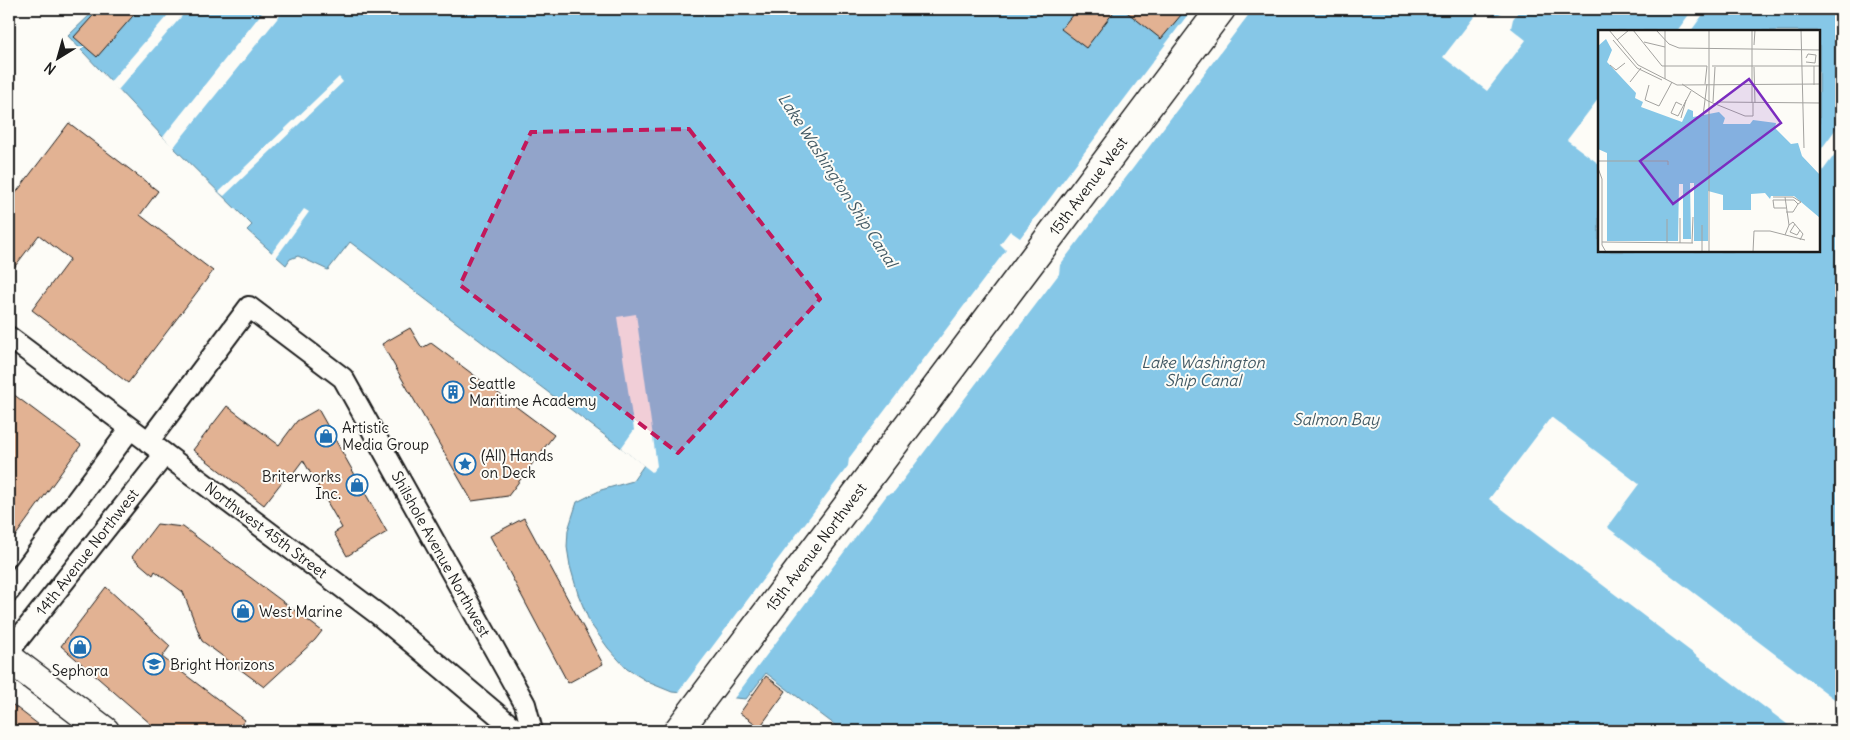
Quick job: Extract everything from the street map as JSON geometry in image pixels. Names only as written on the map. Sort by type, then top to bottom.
[{"type":"main road","name":"15th Avenue West","points":[[954,363],[1221,9]]},
{"type":"main road","name":"15th Avenue Northwest","points":[[678,731],[954,363]]},
{"type":"main road","points":[[9,658],[105,731]]},
{"type":"street","name":"Shilshole Avenue Northwest","points":[[148,442],[249,307],[342,378],[525,704],[532,731]]},
{"type":"street","name":"Northwest 45th Street","points":[[9,337],[379,615],[517,731]]},
{"type":"street","points":[[9,591],[130,429]]},
{"type":"street","name":"14th Avenue Northwest","points":[[9,651],[164,454]]},
{"type":"highlighted area","points":[[689,129],[820,299],[678,453],[460,285],[531,132]]},
{"type":"water","name":"Lake Washington Ship Canal","points":[[96,9],[1841,9],[1841,731],[843,731],[766,673],[746,699],[672,692],[650,683],[627,669],[608,648],[590,623],[578,594],[567,547],[568,530],[577,502],[601,490],[633,481],[644,465],[350,242],[328,270],[298,256],[290,259],[286,265],[247,230],[252,225],[163,137],[68,36]]},
{"type":"pier","points":[[173,9],[188,9],[118,90],[110,82]]},
{"type":"pier","points":[[265,9],[285,9],[173,148],[163,137]]},
{"type":"pier","points":[[1192,9],[1253,9],[1060,265],[1059,274],[894,492],[887,495],[732,701],[676,695],[848,466],[849,458],[1006,250],[1000,244],[1010,231],[1020,238]]},
{"type":"pier","points":[[1480,9],[1485,9],[1495,16],[1506,9],[1520,9],[1513,19],[1511,28],[1526,40],[1487,91],[1443,57]]},
{"type":"pier","points":[[1693,9],[1707,9],[1692,30],[1678,30]]},
{"type":"pier","points":[[339,77],[343,82],[224,196],[219,192]]},
{"type":"pier","points":[[1598,99],[1598,163],[1567,140]]},
{"type":"pier","points":[[1841,122],[1841,146],[1820,175],[1820,151]]},
{"type":"pier","points":[[304,209],[309,212],[275,259],[270,255]]},
{"type":"pier","points":[[636,314],[657,466],[652,472],[621,448],[634,430],[617,317]]},
{"type":"pier","points":[[1551,417],[1639,484],[1607,527],[1841,704],[1841,731],[1796,731],[1489,499]]},
{"type":"building","points":[[99,9],[139,9],[97,57],[74,37]]},
{"type":"building","points":[[1077,9],[1116,9],[1086,48],[1061,29]]},
{"type":"building","points":[[1123,9],[1186,9],[1161,39]]},
{"type":"building","points":[[69,123],[158,191],[140,215],[213,271],[128,383],[32,310],[70,259],[39,235],[9,274],[9,202]]},
{"type":"building","name":"Seattle Maritime Academy","points":[[410,328],[422,348],[431,343],[554,435],[508,496],[472,501],[382,344]]},
{"type":"building","points":[[9,391],[81,445],[9,545]]},
{"type":"building","points":[[227,406],[279,445],[297,421],[318,409],[387,532],[347,556],[334,533],[342,528],[303,460],[291,476],[288,474],[264,505],[193,450]]},
{"type":"building","points":[[524,518],[603,664],[568,683],[490,536]]},
{"type":"building","name":"West Marine","points":[[157,524],[183,527],[322,631],[315,640],[264,687],[202,641],[183,592],[155,571],[153,575],[132,557]]},
{"type":"building","points":[[106,587],[170,646],[162,657],[245,720],[236,731],[159,731],[61,646]]},
{"type":"building","points":[[766,676],[786,691],[760,727],[740,713]]},
{"type":"building","points":[[9,702],[47,731],[9,731]]},
{"type":"place","name":"Seattle Maritime Academy","points":[[453,392]]},
{"type":"place","name":"Artistic Media Group","points":[[326,436]]},
{"type":"place","name":"(All) Hands on Deck","points":[[465,464]]},
{"type":"place","name":"Briterworks Inc.","points":[[357,485]]},
{"type":"place","name":"West Marine","points":[[243,611]]},
{"type":"place","name":"Sephora","points":[[80,647]]},
{"type":"place","name":"Bright Horizons","points":[[154,664]]},
{"type":"water label","name":"Salmon Bay","points":[[1336,419]]}]
